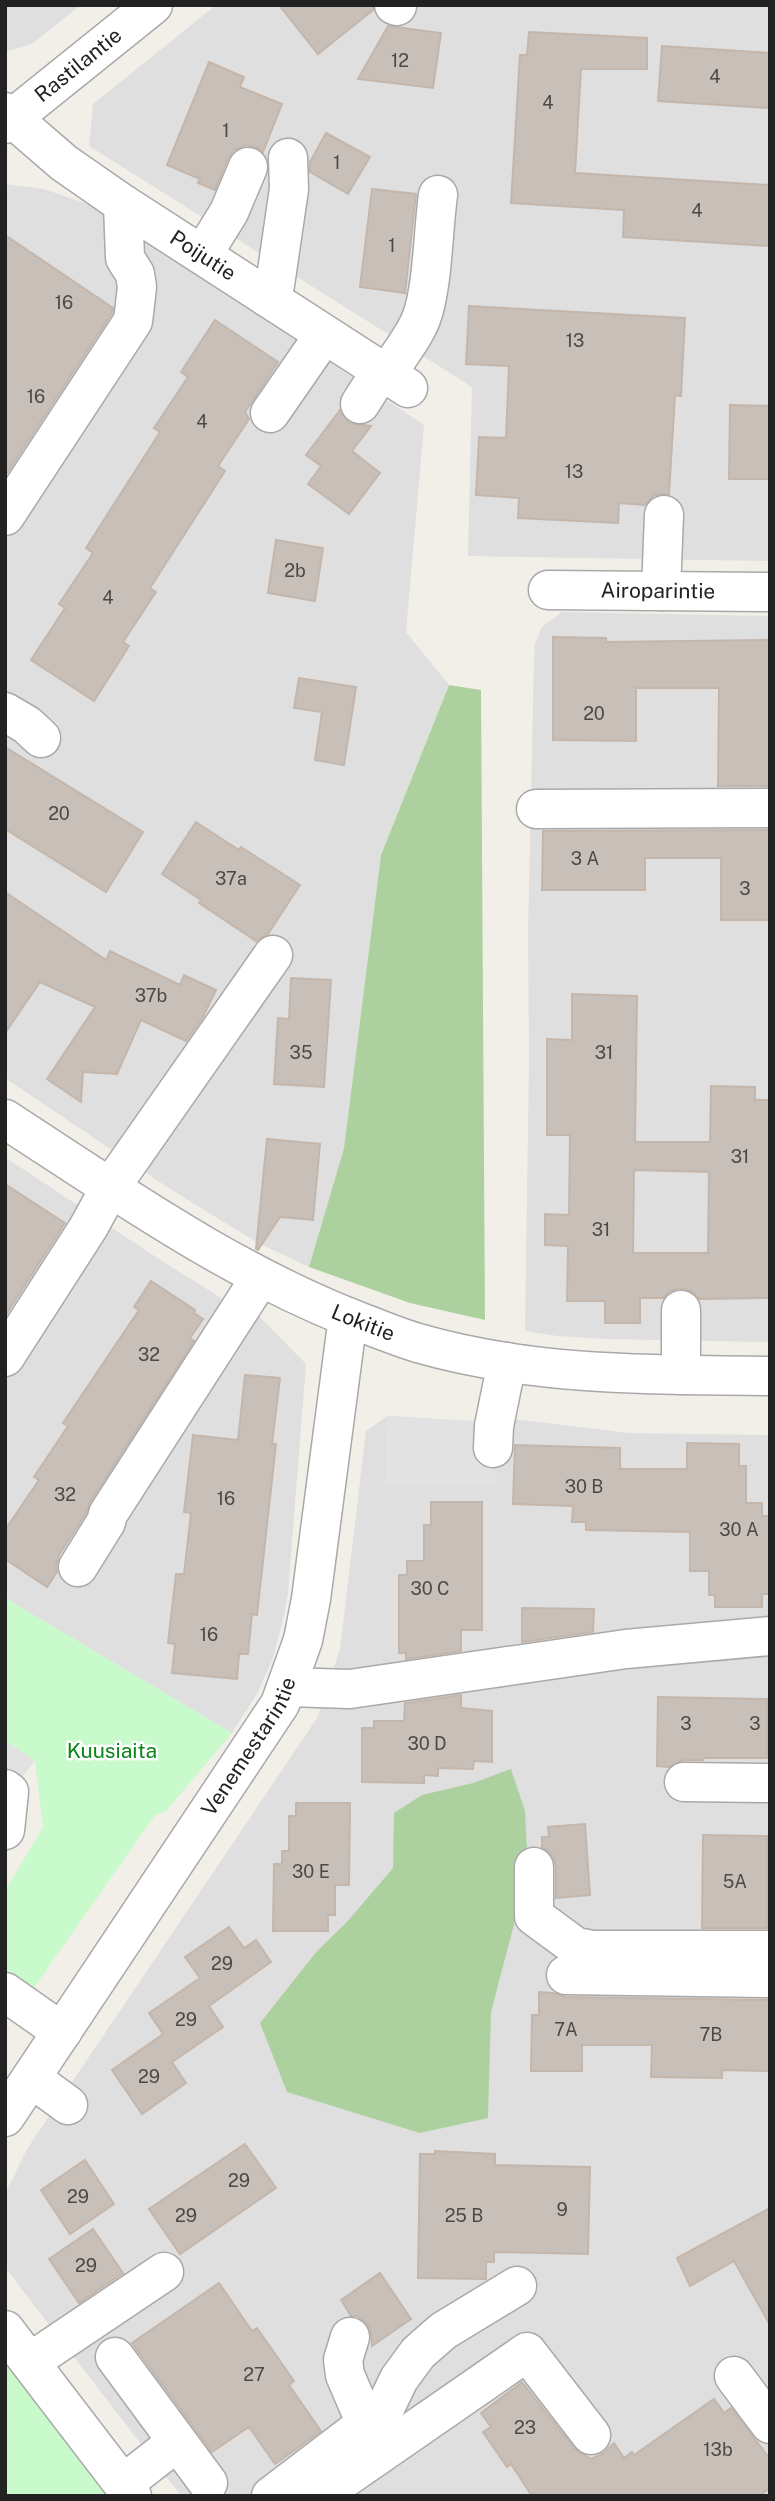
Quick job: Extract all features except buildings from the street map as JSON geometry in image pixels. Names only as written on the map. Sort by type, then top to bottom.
[{"type":"street","name":"Rastilantie","points":[[8,118],[153,5]]},
{"type":"street","name":"Poijutie","points":[[8,118],[123,204],[392,378]]},
{"type":"street","points":[[267,297],[275,285],[289,189],[288,158]]},
{"type":"street","points":[[203,254],[229,212],[247,167]]},
{"type":"street","points":[[360,404],[392,378],[421,319],[438,195]]},
{"type":"street","points":[[5,516],[133,321],[137,287],[135,274],[125,258],[123,204]]},
{"type":"street","points":[[270,414],[324,335]]},
{"type":"street","points":[[661,591],[664,515]]},
{"type":"street","name":"Airoparintie","points":[[548,590],[770,592]]},
{"type":"street","points":[[5,712],[27,725],[41,738]]},
{"type":"street","points":[[536,809],[770,808]]},
{"type":"street","points":[[5,1357],[88,1228],[110,1188],[273,955]]},
{"type":"street","name":"Lokitie","points":[[5,1119],[110,1188],[260,1278],[348,1317],[416,1342],[507,1362],[572,1370],[770,1376]]},
{"type":"street","points":[[78,1567],[106,1522],[108,1514],[260,1278]]},
{"type":"street","points":[[681,1310],[681,1375]]},
{"type":"street","name":"Venemestarintie","points":[[5,2117],[258,1740],[287,1688],[303,1640],[311,1599],[348,1317]]},
{"type":"street","points":[[493,1448],[494,1426],[507,1362]]},
{"type":"street","points":[[287,1688],[350,1689],[612,1651],[770,1636]]},
{"type":"street","points":[[684,1782],[770,1783]]},
{"type":"street","points":[[5,1789],[9,1792],[5,1830]]},
{"type":"street","points":[[534,1867],[534,1916],[576,1947],[592,1950],[770,1950]]},
{"type":"street","points":[[566,1975],[770,1978]]},
{"type":"street","points":[[5,1992],[62,2032]]},
{"type":"street","points":[[31,2078],[68,2105]]},
{"type":"street","points":[[30,2362],[164,2272]]},
{"type":"street","points":[[271,2496],[384,2410],[399,2379],[418,2353],[443,2331],[517,2286]]},
{"type":"street","points":[[5,2330],[128,2490],[177,2442]]},
{"type":"street","points":[[350,2337],[343,2360],[345,2375],[366,2424]]},
{"type":"street","points":[[319,2496],[527,2352],[591,2435]]},
{"type":"street","points":[[115,2357],[208,2483]]},
{"type":"street","points":[[734,2376],[770,2424]]},
{"type":"shaded area","points":[[5,5],[81,5],[32,44],[8,51],[5,50]]},
{"type":"shaded area","points":[[216,5],[770,5],[770,561],[468,556],[472,387],[89,146],[93,104]]},
{"type":"shaded area","points":[[5,184],[44,189],[99,208],[424,425],[406,632],[449,685],[381,855],[344,1148],[309,1267],[258,1243],[167,1187],[5,1078]]},
{"type":"shaded area","points":[[562,612],[770,616],[770,1342],[605,1339],[525,1331],[528,932],[534,659],[535,643],[542,627]]},
{"type":"shaded area","points":[[5,1157],[165,1263],[226,1301],[259,1316],[306,1364],[284,1616],[273,1658],[258,1692],[232,1733],[5,1598]]},
{"type":"shaded area","points":[[479,1415],[630,1433],[770,1435],[770,2496],[181,2496],[7,2270],[5,2194],[27,2149],[317,1718],[340,1649],[366,1431],[387,1416],[472,1421]]},
{"type":"shaded area","points":[[387,1416],[472,1421],[494,1426],[495,1485],[385,1485]]},
{"type":"shaded area","points":[[5,1740],[35,1761],[9,1792],[5,1789]]},
{"type":"green space","points":[[449,685],[481,690],[485,1320],[410,1303],[309,1267],[344,1148],[381,855]]},
{"type":"green space","name":"Kuusiaita","points":[[5,1598],[232,1733],[166,1811],[155,1815],[31,1992],[5,1972],[5,1891],[43,1827],[35,1761],[5,1740]]},
{"type":"green space","points":[[511,1769],[525,1811],[528,1871],[491,2012],[488,2118],[420,2133],[287,2092],[260,2023],[317,1951],[347,1922],[393,1868],[394,1813],[422,1795],[473,1783]]},
{"type":"green space","points":[[5,2355],[113,2496],[5,2496]]}]
